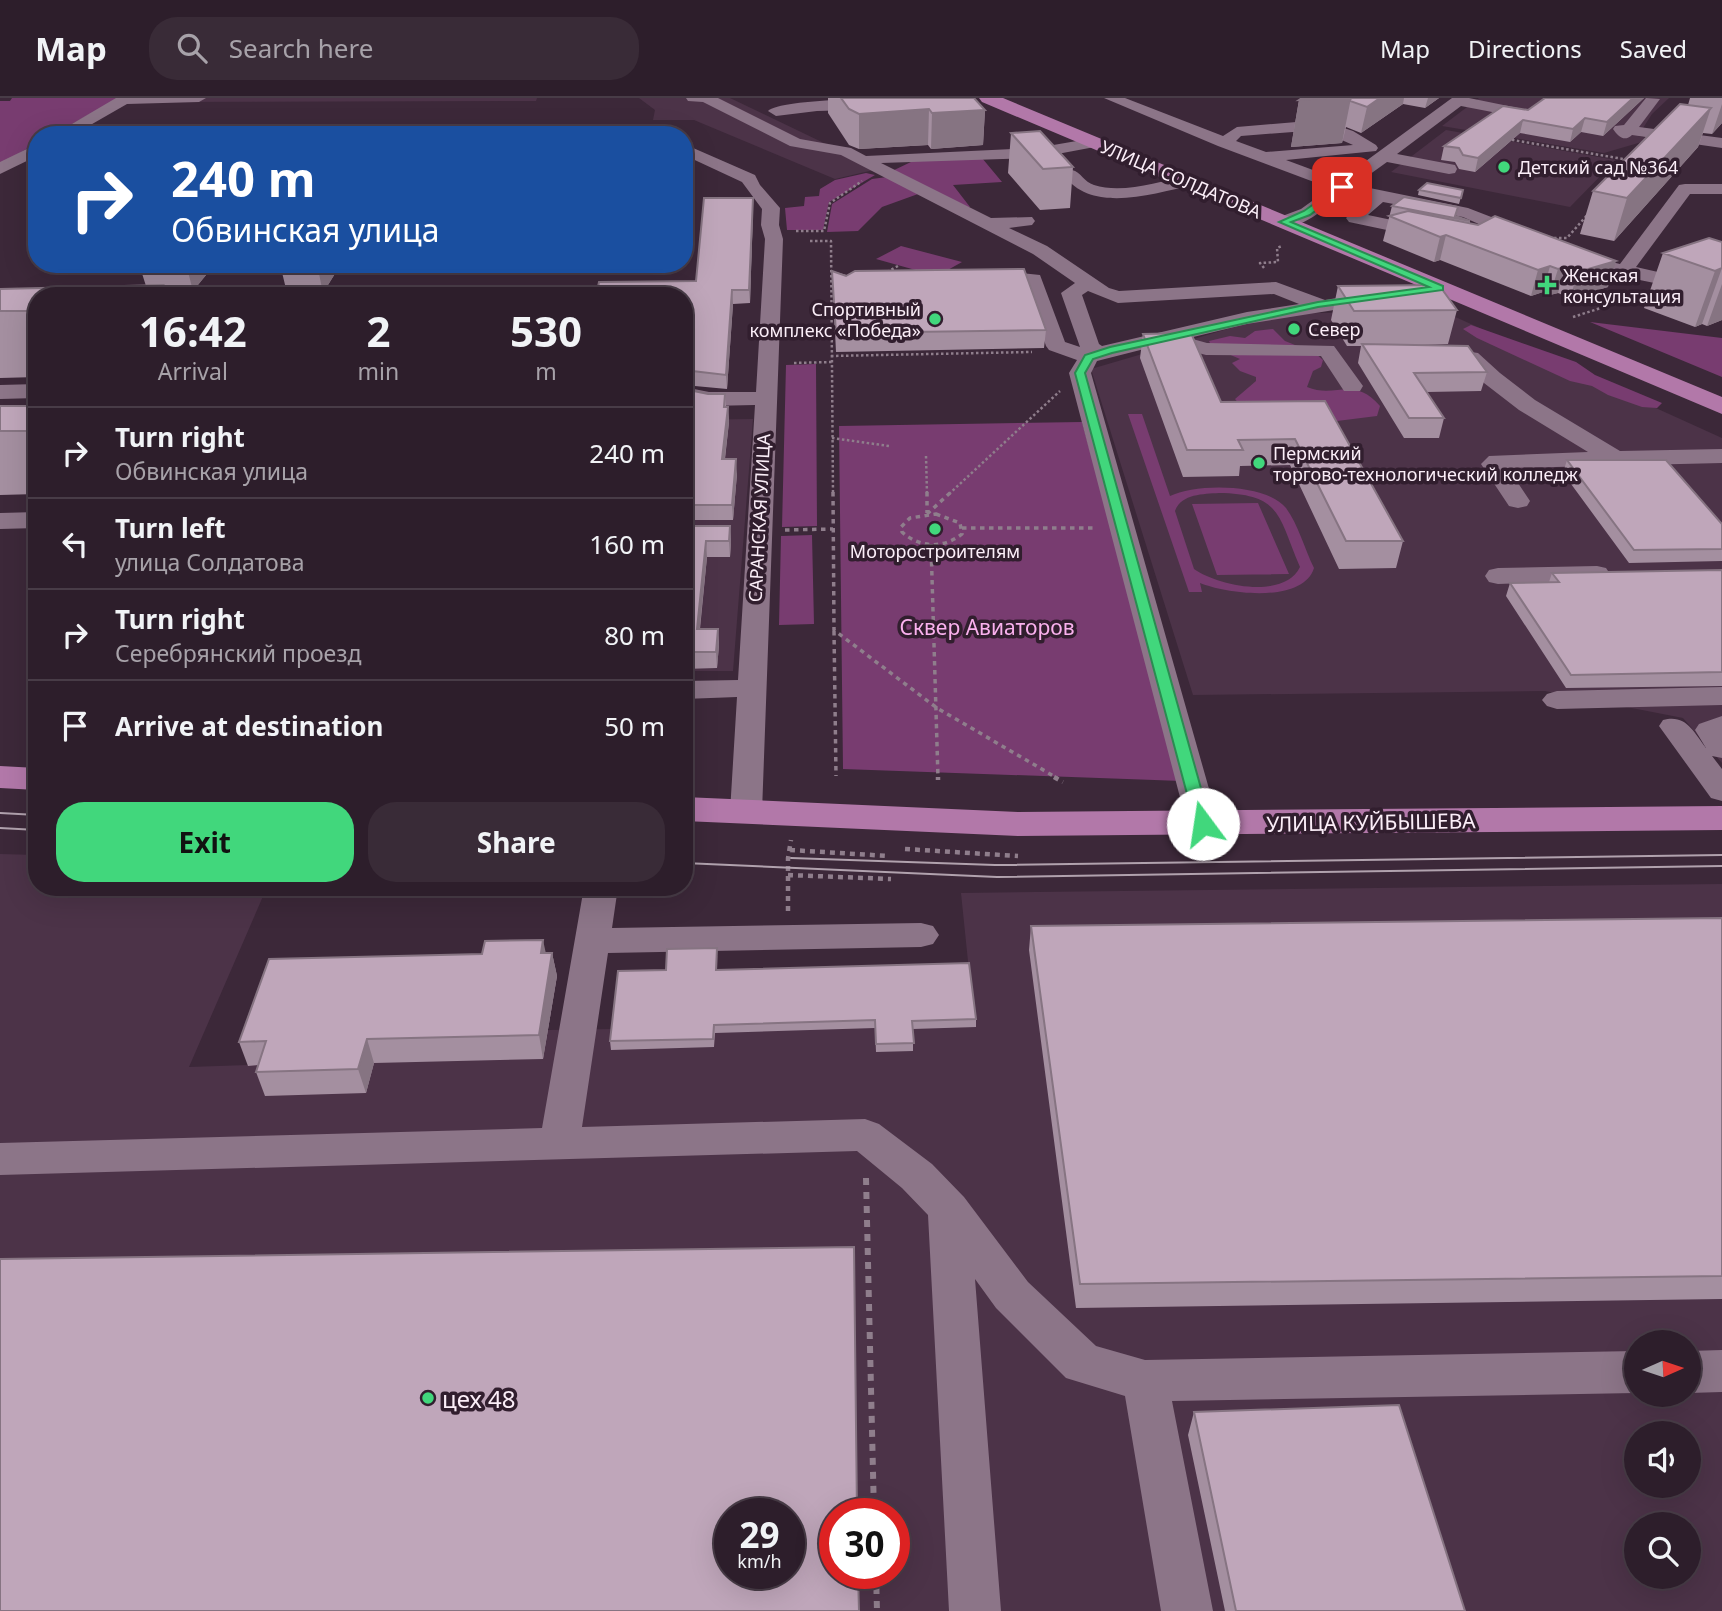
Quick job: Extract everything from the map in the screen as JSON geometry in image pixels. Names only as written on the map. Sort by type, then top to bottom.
[{"type":"main road","name":"УЛИЦА СОЛДАТОВА","points":[[988,98],[1186,181],[1284,233],[1440,288],[1722,407]]},
{"type":"main road","points":[[0,777],[28,779]]},
{"type":"main road","name":"УЛИЦА КУЙБЫШЕВА","points":[[693,810],[1017,824],[1722,818]]},
{"type":"street","points":[[77,126],[125,99],[199,98]]},
{"type":"street","points":[[776,111],[917,98]]},
{"type":"street","points":[[1111,98],[1342,187],[1468,213],[1493,223],[1472,242],[1354,218],[1379,196]]},
{"type":"street","points":[[685,116],[689,102],[701,99],[796,143],[845,151],[1040,250],[1102,292],[1118,297],[1283,289],[1318,304]]},
{"type":"street","points":[[1624,271],[1722,144],[1625,131],[1653,99]]},
{"type":"street","points":[[1284,233],[1360,173],[1380,153],[1460,100],[1519,112]]},
{"type":"street","points":[[1224,143],[1237,132],[1320,125],[1347,134],[1380,153]]},
{"type":"street","points":[[864,160],[1036,153],[1094,142]]},
{"type":"street","points":[[693,153],[749,179],[752,187],[771,208],[780,236]]},
{"type":"street","points":[[1261,157],[1380,153]]},
{"type":"street","points":[[0,169],[28,154]]},
{"type":"street","points":[[1360,173],[1388,179]]},
{"type":"street","points":[[1072,175],[1084,188],[1109,191],[1153,189],[1186,181]]},
{"type":"street","points":[[1685,189],[1722,189]]},
{"type":"street","points":[[988,224],[1026,220]]},
{"type":"street","name":"САРАНСКАЯ УЛИЦА","points":[[746,812],[765,398],[781,361],[780,236]]},
{"type":"street","points":[[1532,250],[1680,282],[1722,287]]},
{"type":"street","points":[[970,275],[1033,279],[1056,346],[1090,361],[1166,337],[1318,304],[1440,288]]},
{"type":"street","points":[[1089,283],[1071,293],[1090,347],[1090,361],[1122,528],[1203,824]]},
{"type":"street","points":[[1166,337],[1206,349],[1327,350],[1352,386]]},
{"type":"street","points":[[1417,353],[1471,356],[1492,378],[1527,405],[1616,458]]},
{"type":"street","points":[[1333,355],[1356,354]]},
{"type":"street","points":[[0,392],[28,391]]},
{"type":"street","points":[[693,396],[709,399],[765,398]]},
{"type":"street","points":[[1518,501],[1495,470],[1493,464],[1496,461],[1722,456]]},
{"type":"street","points":[[0,521],[28,520]]},
{"type":"street","points":[[732,531],[758,531]]},
{"type":"street","points":[[1498,576],[1617,574]]},
{"type":"street","points":[[693,690],[751,688]]},
{"type":"street","points":[[1557,700],[1722,696]]},
{"type":"street","points":[[1722,725],[1710,730],[1722,749]]},
{"type":"street","points":[[1674,726],[1722,790]]},
{"type":"street","points":[[559,1144],[599,896]]},
{"type":"street","points":[[591,941],[920,935]]},
{"type":"street","points":[[0,1158],[864,1135],[917,1176],[949,1209],[1012,1295],[1082,1363],[1144,1381],[1624,1373]]},
{"type":"street","points":[[949,1209],[975,1611]]},
{"type":"street","points":[[1701,1372],[1722,1371]]},
{"type":"street","points":[[1144,1381],[1187,1611]]},
{"type":"lane","points":[[1380,153],[1449,169]]},
{"type":"path","points":[[1503,138],[1637,162],[1661,135]]},
{"type":"path","points":[[780,236],[785,232],[824,231],[830,203],[864,180],[886,172]]},
{"type":"path","points":[[1532,250],[1540,238],[1567,238],[1593,209]]},
{"type":"path","points":[[1283,289],[1260,263],[1278,262],[1277,248],[1284,233]]},
{"type":"path","points":[[810,241],[831,241],[829,285],[836,776]]},
{"type":"path","points":[[877,277],[898,266]]},
{"type":"path","points":[[1569,318],[1680,282]]},
{"type":"path","points":[[829,285],[837,285]]},
{"type":"path","points":[[831,356],[1051,352],[1064,349]]},
{"type":"path","points":[[781,361],[832,362]]},
{"type":"path","points":[[927,514],[1090,361]]},
{"type":"path","points":[[832,438],[889,446]]},
{"type":"path","points":[[926,456],[927,514]]},
{"type":"path","points":[[927,514],[954,519],[962,528],[962,534],[950,542],[931,544],[912,541],[902,532],[901,527],[909,518],[927,514]]},
{"type":"path","points":[[962,528],[1122,528]]},
{"type":"path","points":[[758,531],[833,529]]},
{"type":"path","points":[[931,544],[938,780]]},
{"type":"path","points":[[834,630],[937,708],[1063,782]]},
{"type":"path","points":[[788,936],[791,840]]},
{"type":"path","points":[[790,850],[889,856]]},
{"type":"path","points":[[788,875],[891,879]]},
{"type":"path","points":[[864,1135],[874,1498]]},
{"type":"path","points":[[876,1589],[877,1611]]},
{"type":"shaded area","points":[[141,98],[537,98],[536,101],[134,102]]},
{"type":"shaded area","points":[[639,98],[730,98],[878,169],[835,179],[694,120],[653,120],[655,110]]},
{"type":"shaded area","points":[[1479,98],[1669,98],[1652,114],[1638,136],[1652,139],[1604,153],[1442,126]]},
{"type":"shaded area","name":"Детский сад №364","points":[[1446,130],[1616,160],[1570,207],[1391,172]]},
{"type":"shaded area","points":[[1440,310],[1722,438],[1722,763],[1683,718],[1545,691],[1193,695],[1091,369],[1279,314]]},
{"type":"shaded area","points":[[753,419],[733,671],[693,671],[693,420]]},
{"type":"shaded area","points":[[0,854],[28,855],[28,896],[263,896],[189,1067],[248,1065],[557,976],[548,1030],[614,1029],[666,978],[718,956],[717,977],[969,971],[961,893],[1722,884],[1722,1611],[0,1611]]},
{"type":"green space","points":[[12,98],[119,98],[68,126],[28,126],[28,148],[0,164],[0,101],[10,101]]},
{"type":"green space","points":[[982,158],[1002,182],[953,185],[970,207],[956,208],[888,173],[913,161]]},
{"type":"green space","points":[[866,173],[875,175],[829,202],[823,230],[787,230],[785,208],[804,206],[805,197],[819,196],[820,189],[835,180]]},
{"type":"green space","points":[[887,177],[918,194],[882,207],[858,231],[827,232],[832,204],[872,179]]},
{"type":"green space","points":[[901,246],[962,262],[937,276],[876,259]]},
{"type":"green space","points":[[1590,322],[1722,338],[1722,377]]},
{"type":"green space","points":[[1471,325],[1576,362],[1595,375],[1662,403],[1657,408],[1642,407],[1608,395],[1592,386],[1570,381],[1463,329]]},
{"type":"green space","points":[[1273,329],[1285,341],[1315,353],[1323,360],[1321,367],[1313,371],[1307,387],[1327,391],[1344,389],[1361,392],[1380,406],[1377,416],[1329,422],[1240,405],[1235,399],[1256,381],[1256,377],[1240,371],[1232,363],[1240,359],[1212,347],[1209,341],[1230,336],[1245,338],[1255,331]]},
{"type":"green space","points":[[816,364],[817,526],[782,527],[786,365]]},
{"type":"green space","points":[[1128,414],[1142,414],[1170,496],[1213,487],[1247,490],[1276,500],[1290,514],[1314,568],[1307,579],[1295,587],[1280,591],[1245,593],[1200,583],[1202,592],[1189,592]],"holes":[[[1240,494],[1267,503],[1281,521],[1300,567],[1292,577],[1280,584],[1266,587],[1234,585],[1194,569],[1175,511],[1178,505],[1187,498],[1200,495]]]},
{"type":"green space","name":"Сквер Авиаторов","points":[[1082,422],[1182,781],[843,769],[839,426]]},
{"type":"green space","points":[[1258,503],[1289,574],[1217,575],[1192,504]]},
{"type":"green space","points":[[812,535],[814,624],[779,625],[781,536]]},
{"type":"building","points":[[841,98],[974,98],[985,110],[932,113],[929,109],[859,114],[849,109]]},
{"type":"building","points":[[1351,98],[1380,98],[1367,107],[1350,101]]},
{"type":"building","points":[[1545,98],[1633,98],[1607,122],[1585,118],[1573,129],[1523,120],[1478,158],[1463,155],[1459,148],[1444,146],[1503,106],[1528,110]]},
{"type":"building","points":[[1680,104],[1711,108],[1627,198],[1593,191]]},
{"type":"building","points":[[1040,131],[1073,167],[1043,169],[1011,133]]},
{"type":"building","points":[[1427,183],[1463,190],[1461,198],[1419,190]]},
{"type":"building","points":[[1404,197],[1458,207],[1455,216],[1470,221],[1392,206]]},
{"type":"building","points":[[704,198],[753,198],[749,290],[732,290],[726,375],[693,371],[693,287],[598,287],[599,282],[696,281]]},
{"type":"building","points":[[1408,211],[1478,225],[1495,216],[1616,261],[1578,272],[1565,267],[1558,269],[1550,266],[1538,270],[1446,235],[1440,237],[1389,216]]},
{"type":"building","points":[[1709,238],[1722,242],[1722,268],[1715,271],[1663,253]]},
{"type":"building","name":"Спортивный комплекс «Победа»","points":[[1024,269],[1046,330],[836,333],[832,271],[846,276],[855,271]]},
{"type":"building","points":[[163,285],[162,287],[82,287]]},
{"type":"building","points":[[1439,285],[1457,310],[1354,311],[1338,286]]},
{"type":"building","points":[[28,288],[28,311],[0,311],[0,289]]},
{"type":"building","points":[[1191,333],[1221,402],[1325,401],[1403,541],[1346,541],[1295,439],[1238,440],[1243,450],[1187,450],[1143,334]]},
{"type":"building","points":[[1362,344],[1468,346],[1487,372],[1414,373],[1444,418],[1409,418]]},
{"type":"building","points":[[693,391],[725,394],[724,407],[728,407],[722,459],[736,459],[732,505],[693,505]]},
{"type":"building","points":[[0,406],[28,406],[28,431],[0,431]]},
{"type":"building","points":[[1567,460],[1666,460],[1722,524],[1722,549],[1634,550]]},
{"type":"building","points":[[693,526],[730,526],[729,541],[706,541],[697,629],[718,629],[716,652],[693,652]]},
{"type":"building","points":[[1722,570],[1722,672],[1571,675],[1510,583],[1559,582],[1552,573]]},
{"type":"building","points":[[1722,918],[1722,1276],[1080,1284],[1031,926]]},
{"type":"building","points":[[543,940],[541,953],[552,953],[539,1035],[367,1039],[358,1069],[256,1072],[266,1041],[239,1042],[269,959],[482,954],[485,941]]},
{"type":"building","points":[[717,948],[716,970],[969,963],[976,1019],[912,1021],[914,1043],[876,1044],[875,1020],[714,1025],[713,1039],[610,1041],[618,971],[666,970],[667,949]]},
{"type":"building","name":"цех 48","points":[[854,1247],[857,1498],[819,1498],[819,1589],[858,1589],[859,1611],[0,1611],[0,1259]]},
{"type":"building","points":[[1399,1405],[1465,1611],[1236,1611],[1194,1412]]},
{"type":"tram line","points":[[0,813],[28,815]]},
{"type":"tram line","points":[[0,828],[28,830]]},
{"type":"tram line","points":[[791,858],[995,865],[1722,855]]},
{"type":"tram line","points":[[693,863],[997,877],[1722,866]]},
{"type":"place","name":"Детский сад №364","points":[[1504,167]]},
{"type":"place","name":"Женская консультация","points":[[1547,285]]},
{"type":"place","name":"Спортивный комплекс «Победа»","points":[[935,319]]},
{"type":"place","name":"Север","points":[[1294,329]]},
{"type":"place","name":"Пермский торгово-технологический колледж","points":[[1259,463]]},
{"type":"place","name":"Моторостроителям","points":[[935,529]]},
{"type":"place","name":"цех 48","points":[[428,1398]]},
{"type":"route","points":[[1203,824],[1080,373],[1089,357],[1110,350],[1318,304],[1440,288],[1283,222],[1307,213],[1342,187]]}]
